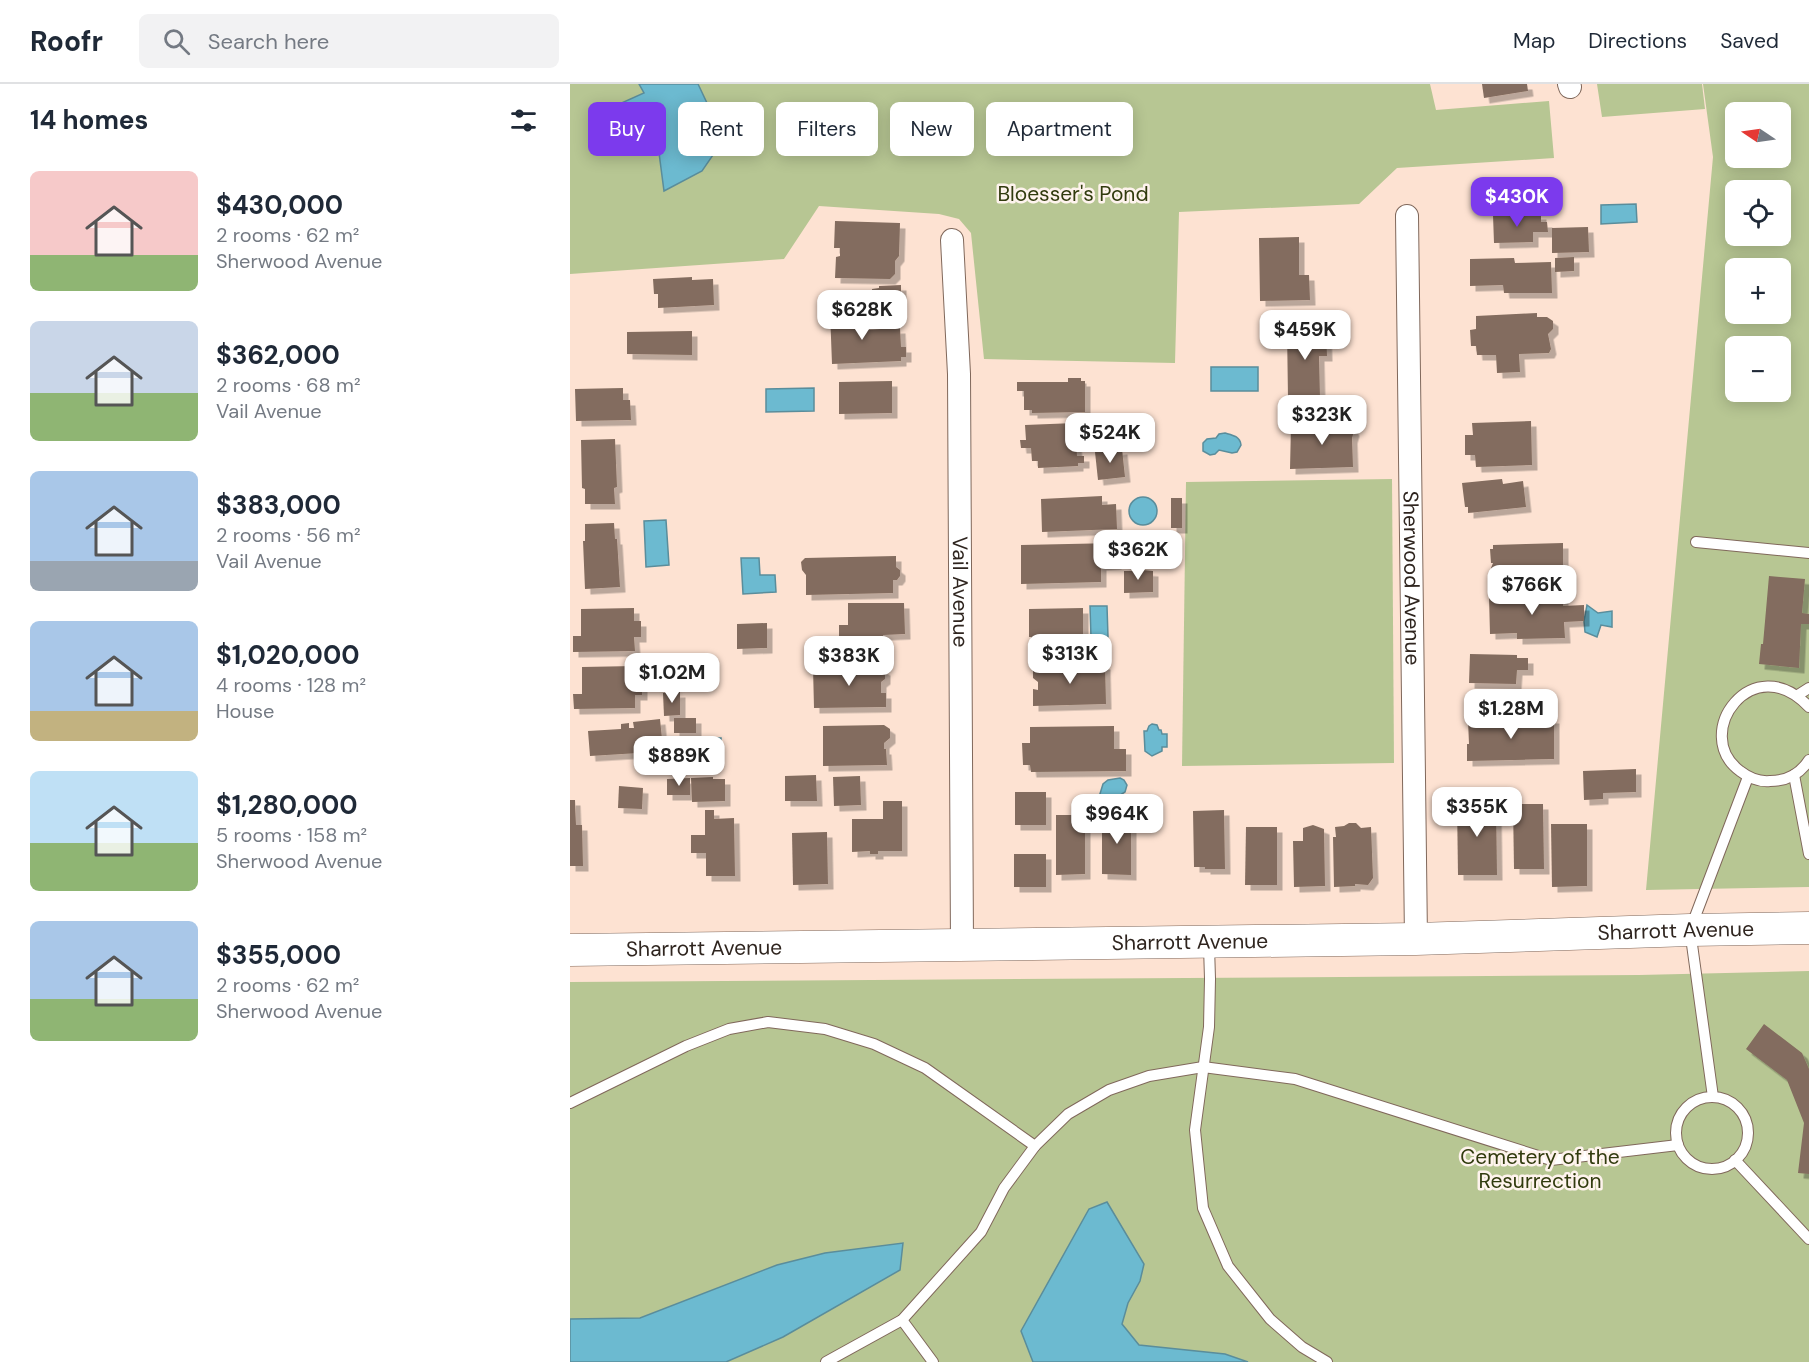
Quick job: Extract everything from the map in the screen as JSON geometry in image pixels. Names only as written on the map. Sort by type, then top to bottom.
[{"type":"street","name":"Sherwood Avenue","points":[[1407,216],[1416,939]]},
{"type":"street","name":"Vail Avenue","points":[[952,240],[959,374],[962,945]]},
{"type":"street","name":"Sharrott Avenue","points":[[570,950],[1416,939],[1809,928]]},
{"type":"lane","points":[[1696,542],[1809,552]]},
{"type":"lane","points":[[1809,707],[1798,695],[1784,688],[1768,686],[1753,689],[1739,697],[1728,709],[1723,724],[1722,740],[1727,755],[1736,768],[1748,777],[1763,782],[1779,781],[1794,775],[1809,760]]},
{"type":"lane","points":[[1798,695],[1809,688]]},
{"type":"lane","points":[[1794,775],[1809,854]]},
{"type":"lane","points":[[1713,1097],[1690,930],[1748,777]]},
{"type":"lane","points":[[1209,942],[1209,1027],[1195,1130],[1203,1208],[1228,1266],[1270,1319],[1302,1347],[1327,1362]]},
{"type":"lane","points":[[570,1103],[686,1046],[729,1029],[768,1022],[825,1029],[874,1044],[925,1068],[1035,1146]]},
{"type":"lane","points":[[826,1362],[902,1320],[981,1232],[1004,1188],[1035,1146],[1068,1114],[1109,1090],[1149,1076],[1203,1067],[1295,1079],[1551,1160],[1678,1145]]},
{"type":"lane","points":[[1713,1097],[1734,1104],[1747,1123],[1748,1135],[1745,1146],[1735,1161],[1719,1168],[1706,1169],[1686,1158],[1678,1145],[1677,1124],[1682,1113],[1690,1104],[1713,1097]]},
{"type":"lane","points":[[1735,1161],[1809,1239]]},
{"type":"lane","points":[[902,1320],[933,1362]]},
{"type":"green space","name":"Bloesser's Pond","points":[[570,84],[1430,84],[1436,110],[1549,101],[1554,158],[1397,168],[1359,204],[1179,212],[1175,363],[984,359],[971,233],[959,219],[939,214],[819,206],[784,259],[570,274]]},
{"type":"green space","points":[[1597,84],[1702,84],[1705,109],[1602,117]]},
{"type":"green space","points":[[1703,84],[1809,84],[1809,887],[1646,890],[1713,157]]},
{"type":"green space","points":[[1392,479],[1394,763],[1182,766],[1186,482]]},
{"type":"green space","name":"Cemetery of the Resurrection","points":[[1809,971],[1809,1362],[570,1362],[570,982],[1639,975]]},
{"type":"water","points":[[639,84],[698,84],[707,102],[678,102],[678,156],[712,156],[702,171],[664,191],[659,156],[666,156],[666,102],[624,102],[644,93]]},
{"type":"water","points":[[1636,204],[1637,222],[1601,224],[1601,205]]},
{"type":"water","points":[[1211,367],[1258,367],[1258,391],[1211,391]]},
{"type":"water","points":[[814,388],[814,411],[766,412],[766,389]]},
{"type":"water","points":[[1225,433],[1239,440],[1241,445],[1237,452],[1219,450],[1210,455],[1203,451],[1203,443],[1207,439],[1216,438],[1219,434]]},
{"type":"water","points":[[1143,497],[1153,501],[1157,511],[1153,521],[1143,525],[1133,521],[1129,511],[1133,501]]},
{"type":"water","points":[[666,520],[669,565],[646,567],[644,521]]},
{"type":"water","points":[[741,558],[759,558],[760,575],[775,575],[776,592],[743,594]]},
{"type":"water","points":[[1587,605],[1598,613],[1612,611],[1612,627],[1601,625],[1597,637],[1585,632],[1584,621]]},
{"type":"water","points":[[1090,606],[1107,606],[1108,637],[1104,638],[1104,642],[1095,642],[1095,638],[1091,638]]},
{"type":"water","points":[[1152,724],[1157,725],[1162,734],[1167,734],[1167,747],[1162,747],[1162,751],[1152,756],[1145,751],[1144,731],[1147,731]]},
{"type":"water","points":[[700,738],[721,738],[721,767],[700,767]]},
{"type":"water","points":[[1120,778],[1127,785],[1125,792],[1114,799],[1110,805],[1101,804],[1099,797],[1103,784],[1108,780]]},
{"type":"water","points":[[1107,1202],[1144,1264],[1140,1281],[1128,1303],[1122,1324],[1139,1345],[1225,1354],[1248,1362],[1033,1362],[1021,1331],[1089,1209]]},
{"type":"water","points":[[903,1243],[900,1270],[783,1337],[726,1362],[570,1362],[570,1319],[640,1318],[777,1265],[825,1253]]},
{"type":"building","points":[[1482,84],[1527,84],[1528,91],[1484,98]]},
{"type":"building","points":[[1541,214],[1541,222],[1547,222],[1548,232],[1533,232],[1533,242],[1494,243],[1493,215]]},
{"type":"building","points":[[835,221],[900,223],[899,256],[895,261],[895,274],[890,279],[835,278],[836,257],[840,256],[840,248],[834,248]]},
{"type":"building","points":[[1588,227],[1589,252],[1552,253],[1552,228]]},
{"type":"building","points":[[1299,237],[1299,275],[1309,275],[1310,300],[1260,301],[1259,238]]},
{"type":"building","points":[[1574,257],[1574,271],[1555,272],[1555,258]]},
{"type":"building","points":[[1514,258],[1515,263],[1551,262],[1552,293],[1504,293],[1503,285],[1470,286],[1470,259]]},
{"type":"building","points":[[692,277],[692,280],[713,279],[714,305],[658,308],[658,294],[654,294],[653,279]]},
{"type":"building","points":[[901,285],[901,302],[873,300],[872,289],[879,288],[879,286]]},
{"type":"building","points":[[861,309],[862,330],[900,328],[901,347],[906,347],[906,357],[901,357],[901,361],[832,364],[830,311]]},
{"type":"building","points":[[1537,313],[1537,317],[1547,317],[1553,321],[1553,329],[1548,334],[1551,349],[1549,353],[1519,354],[1520,372],[1497,373],[1496,355],[1477,355],[1476,346],[1471,346],[1470,330],[1476,329],[1476,316]]},
{"type":"building","points":[[1287,328],[1326,328],[1327,356],[1319,356],[1320,398],[1288,399]]},
{"type":"building","points":[[692,331],[692,355],[627,354],[627,332]]},
{"type":"building","points":[[1068,378],[1081,378],[1081,381],[1085,381],[1085,412],[1032,413],[1032,410],[1024,410],[1024,391],[1017,391],[1017,382],[1068,382]]},
{"type":"building","points":[[892,381],[892,413],[839,414],[839,382]]},
{"type":"building","points":[[623,388],[623,400],[630,400],[631,420],[576,421],[575,389]]},
{"type":"building","points":[[1124,420],[1125,440],[1110,441],[1109,421]]},
{"type":"building","points":[[1531,421],[1532,465],[1476,467],[1475,455],[1465,455],[1465,435],[1473,435],[1472,423]]},
{"type":"building","points":[[1075,423],[1077,456],[1084,456],[1084,463],[1078,463],[1078,466],[1038,468],[1038,461],[1032,461],[1031,448],[1021,448],[1020,440],[1026,440],[1025,425]]},
{"type":"building","points":[[1351,423],[1354,431],[1352,438],[1353,467],[1290,469],[1291,425]]},
{"type":"building","points":[[615,439],[617,487],[614,488],[615,504],[585,504],[585,489],[582,488],[581,440]]},
{"type":"building","points":[[1122,449],[1125,477],[1098,480],[1095,452]]},
{"type":"building","points":[[1502,479],[1503,484],[1523,481],[1526,507],[1468,513],[1462,483]]},
{"type":"building","points":[[1102,496],[1102,505],[1116,504],[1117,529],[1042,532],[1041,499]]},
{"type":"building","points":[[1171,498],[1182,498],[1182,528],[1171,528]]},
{"type":"building","points":[[614,523],[620,587],[585,589],[583,541],[585,541],[585,524]]},
{"type":"building","points":[[1116,543],[1116,564],[1101,565],[1101,582],[1021,584],[1021,545]]},
{"type":"building","points":[[1563,543],[1563,580],[1491,580],[1493,563],[1491,563],[1490,549],[1493,549],[1493,545]]},
{"type":"building","points":[[896,556],[896,567],[900,570],[900,576],[897,580],[893,580],[893,593],[806,595],[806,575],[802,570],[801,562],[805,558]]},
{"type":"building","points":[[1135,566],[1142,567],[1142,570],[1153,571],[1153,592],[1124,593],[1124,571],[1135,571]]},
{"type":"building","points":[[1769,576],[1805,579],[1802,613],[1809,614],[1809,624],[1801,624],[1799,668],[1759,664]]},
{"type":"building","points":[[1563,594],[1563,606],[1584,605],[1584,621],[1564,622],[1565,638],[1517,639],[1517,633],[1490,634],[1489,597]]},
{"type":"building","points":[[848,603],[904,603],[905,634],[883,635],[883,642],[848,642],[848,638],[839,638],[839,625],[848,625]]},
{"type":"building","points":[[634,608],[634,621],[641,621],[641,637],[634,637],[635,651],[573,652],[573,636],[581,636],[581,609]]},
{"type":"building","points":[[1083,608],[1083,650],[1031,651],[1029,609]]},
{"type":"building","points":[[767,623],[767,648],[737,649],[737,624]]},
{"type":"building","points":[[1470,654],[1517,655],[1517,658],[1528,658],[1528,670],[1517,670],[1516,684],[1469,683]]},
{"type":"building","points":[[1105,664],[1106,704],[1033,706],[1033,689],[1038,690],[1038,682],[1033,678],[1033,669],[1037,665]]},
{"type":"building","points":[[635,666],[635,679],[642,679],[642,695],[635,695],[635,708],[574,709],[573,694],[582,694],[582,667]]},
{"type":"building","points":[[813,667],[878,667],[885,670],[885,679],[881,682],[881,693],[886,693],[886,707],[814,708]]},
{"type":"building","points":[[680,692],[680,715],[664,716],[663,693]]},
{"type":"building","points":[[674,718],[696,718],[696,733],[674,733]]},
{"type":"building","points":[[1554,718],[1554,759],[1467,761],[1468,720]]},
{"type":"building","points":[[660,719],[663,749],[655,749],[655,752],[590,756],[588,731],[621,729],[621,724],[629,723],[629,728],[634,728],[633,722]]},
{"type":"building","points":[[884,725],[890,729],[890,738],[884,743],[887,765],[823,766],[823,726]]},
{"type":"building","points":[[1114,726],[1114,749],[1126,749],[1126,771],[1031,772],[1030,765],[1023,765],[1022,743],[1030,743],[1030,727]]},
{"type":"building","points":[[697,750],[698,765],[667,767],[666,752]]},
{"type":"building","points":[[1636,769],[1636,792],[1603,793],[1603,799],[1584,800],[1583,771]]},
{"type":"building","points":[[816,775],[817,801],[785,801],[785,776]]},
{"type":"building","points":[[860,776],[861,805],[834,806],[833,777]]},
{"type":"building","points":[[713,777],[713,779],[725,779],[725,801],[692,802],[691,778]]},
{"type":"building","points":[[690,778],[690,795],[667,795],[667,779]]},
{"type":"building","points":[[619,786],[643,788],[642,809],[618,808]]},
{"type":"building","points":[[1015,792],[1046,792],[1046,825],[1015,825]]},
{"type":"building","points":[[570,800],[575,800],[576,825],[582,825],[583,866],[570,866]]},
{"type":"building","points":[[883,801],[902,801],[902,851],[878,851],[878,854],[870,854],[870,851],[852,852],[852,819],[883,819]]},
{"type":"building","points":[[1457,802],[1496,802],[1497,875],[1458,875]]},
{"type":"building","points":[[1513,804],[1543,804],[1544,869],[1514,869]]},
{"type":"building","points":[[705,810],[714,810],[714,819],[734,818],[735,876],[706,876],[706,853],[691,853],[691,835],[705,835]]},
{"type":"building","points":[[1224,810],[1225,869],[1194,867],[1193,811]]},
{"type":"building","points":[[1056,815],[1085,815],[1085,874],[1056,875]]},
{"type":"building","points":[[1102,815],[1131,815],[1131,875],[1102,874]]},
{"type":"building","points":[[1356,823],[1361,828],[1371,827],[1373,878],[1368,885],[1334,887],[1333,837],[1336,837],[1335,827]]},
{"type":"building","points":[[1551,824],[1587,824],[1587,886],[1552,887]]},
{"type":"building","points":[[1313,825],[1324,829],[1325,886],[1294,887],[1293,841],[1303,841],[1303,828]]},
{"type":"building","points":[[1246,827],[1277,827],[1277,885],[1245,885]]},
{"type":"building","points":[[827,832],[828,884],[793,885],[792,833]]},
{"type":"building","points":[[1014,854],[1046,854],[1046,887],[1014,887]]},
{"type":"building","points":[[1764,1024],[1802,1053],[1809,1069],[1809,1174],[1798,1173],[1804,1123],[1787,1080],[1746,1049]]}]
